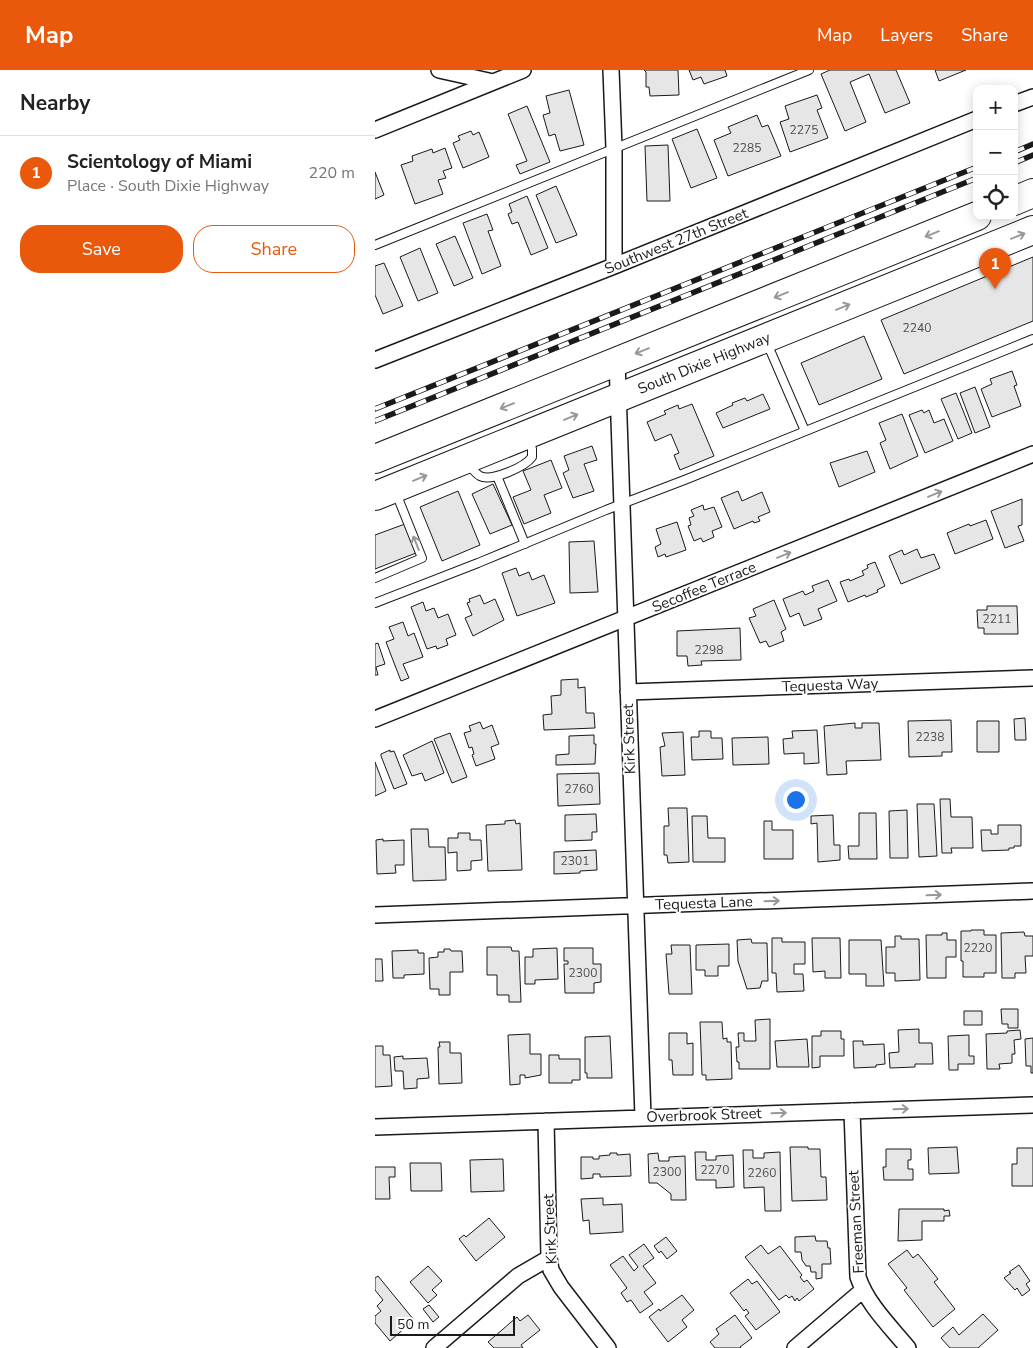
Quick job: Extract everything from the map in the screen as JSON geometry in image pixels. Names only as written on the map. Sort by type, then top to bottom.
[{"type":"highway","points":[[1018,199],[1033,193]]},
{"type":"highway","points":[[375,459],[973,218]]},
{"type":"highway","name":"South Dixie Highway","points":[[384,492],[1033,230]]},
{"type":"street","points":[[439,70],[493,82]]},
{"type":"street","points":[[375,130],[523,70]]},
{"type":"street","points":[[611,70],[614,148],[614,266]]},
{"type":"street","points":[[1018,103],[1033,97]]},
{"type":"street","name":"Southwest 27th Street","points":[[375,360],[973,122]]},
{"type":"street","name":"Kirk Street","points":[[617,362],[643,1118]]},
{"type":"street","name":"Secoffee Terrace","points":[[375,720],[1033,454]]},
{"type":"street","name":"Tequesta Way","points":[[628,692],[1033,678]]},
{"type":"street","name":"Tequesta Lane","points":[[375,915],[1033,891]]},
{"type":"street","name":"Overbrook Street","points":[[375,1127],[1033,1105]]},
{"type":"street","name":"Freeman Street","points":[[852,1110],[857,1270],[863,1290],[908,1348]]},
{"type":"street","name":"Kirk Street","points":[[546,1121],[549,1258],[551,1270],[561,1287],[608,1348]]},
{"type":"street","points":[[434,1348],[518,1276],[549,1258]]},
{"type":"street","points":[[795,1348],[863,1290]]},
{"type":"lane","points":[[375,245],[809,70]]},
{"type":"lane","points":[[765,338],[805,431]]},
{"type":"lane","points":[[375,603],[1033,339]]},
{"type":"lane","points":[[463,460],[479,476],[497,476],[529,461],[533,454],[528,434]]},
{"type":"lane","points":[[497,476],[525,544]]},
{"type":"lane","points":[[375,578],[422,558],[384,492]]},
{"type":"building","points":[[644,70],[678,70],[679,95],[650,96],[649,87],[646,87],[646,72]]},
{"type":"building","points":[[689,70],[725,70],[727,76],[704,84],[701,77],[693,80]]},
{"type":"building","points":[[830,70],[896,70],[910,103],[885,113],[869,74],[850,82],[866,122],[845,131],[821,74]]},
{"type":"building","points":[[935,70],[966,70],[939,81]]},
{"type":"building","points":[[569,90],[584,145],[560,151],[555,134],[549,136],[543,115],[550,113],[546,96]]},
{"type":"building","points":[[817,95],[822,108],[817,110],[828,138],[790,152],[780,122],[789,119],[785,106]]},
{"type":"building","points":[[527,106],[550,162],[520,174],[516,165],[527,161],[508,114]]},
{"type":"building","points":[[757,115],[762,127],[768,125],[781,156],[728,176],[714,140],[731,133],[728,127]]},
{"type":"building","points":[[697,129],[717,178],[691,188],[672,139]]},
{"type":"building","points":[[471,131],[473,135],[479,132],[489,157],[463,168],[453,143],[460,140],[458,136]]},
{"type":"building","points":[[668,145],[670,201],[647,201],[645,146]]},
{"type":"building","points":[[445,148],[452,168],[443,171],[446,178],[438,180],[443,194],[415,204],[401,165],[413,161],[412,156],[432,149],[433,153]]},
{"type":"building","points":[[375,172],[384,195],[375,199]]},
{"type":"building","points":[[556,186],[577,235],[556,243],[536,195]]},
{"type":"building","points":[[527,196],[548,248],[531,255],[518,222],[512,224],[508,214],[512,212],[509,204]]},
{"type":"building","points":[[487,214],[493,230],[488,231],[501,266],[482,274],[463,223]]},
{"type":"building","points":[[455,236],[473,278],[454,286],[436,244]]},
{"type":"building","points":[[420,248],[438,293],[418,301],[400,257]]},
{"type":"building","points":[[1033,257],[1033,321],[904,374],[881,320]]},
{"type":"building","points":[[384,263],[403,306],[383,314],[375,295],[375,266]]},
{"type":"building","points":[[864,336],[882,379],[819,405],[801,363]]},
{"type":"building","points":[[1012,371],[1017,385],[1014,386],[1021,406],[992,417],[981,389],[992,384],[990,379]]},
{"type":"building","points":[[975,387],[990,427],[975,433],[960,393]]},
{"type":"building","points":[[956,393],[972,433],[958,439],[941,399]]},
{"type":"building","points":[[763,394],[770,409],[723,428],[716,413],[733,405],[732,403],[745,398],[747,401]]},
{"type":"building","points":[[692,404],[714,456],[680,470],[674,455],[679,453],[671,434],[655,441],[647,422],[666,414],[664,411],[678,405],[679,409]]},
{"type":"building","points":[[922,410],[924,413],[929,410],[934,423],[944,419],[953,441],[925,453],[909,415]]},
{"type":"building","points":[[902,414],[918,456],[890,469],[880,443],[886,440],[879,423]]},
{"type":"building","points":[[592,446],[597,460],[584,464],[594,491],[573,498],[563,473],[569,470],[564,456]]},
{"type":"building","points":[[867,451],[875,472],[839,487],[830,463]]},
{"type":"building","points":[[551,460],[562,488],[544,495],[551,513],[524,524],[513,497],[531,490],[523,471]]},
{"type":"building","points":[[493,484],[512,525],[490,534],[472,494]]},
{"type":"building","points":[[458,491],[480,545],[442,561],[420,507]]},
{"type":"building","points":[[738,491],[742,501],[762,492],[770,512],[758,517],[760,521],[754,523],[753,521],[734,529],[721,498]]},
{"type":"building","points":[[1022,499],[1022,525],[1018,526],[1024,541],[1005,548],[991,511]]},
{"type":"building","points":[[703,505],[704,510],[714,507],[722,527],[712,531],[714,537],[703,542],[701,538],[694,541],[688,526],[691,525],[689,518],[694,516],[691,510]]},
{"type":"building","points":[[986,520],[993,539],[955,554],[947,533],[969,524],[970,526]]},
{"type":"building","points":[[677,522],[686,550],[666,557],[665,554],[658,557],[655,547],[661,544],[656,529]]},
{"type":"building","points":[[405,524],[416,553],[375,569],[375,535]]},
{"type":"building","points":[[594,541],[598,592],[570,593],[569,542]]},
{"type":"building","points":[[917,549],[921,558],[934,554],[940,568],[901,584],[889,556],[902,550],[904,555]]},
{"type":"building","points":[[875,562],[885,586],[877,590],[878,592],[848,602],[840,582],[849,579],[850,581],[864,575],[862,571],[868,568],[867,565]]},
{"type":"building","points":[[516,568],[519,576],[529,572],[532,580],[544,575],[555,603],[517,616],[502,573]]},
{"type":"building","points":[[828,580],[837,601],[818,609],[822,619],[804,626],[799,613],[790,617],[783,599],[803,591],[805,595],[814,591],[812,586]]},
{"type":"building","points":[[480,595],[484,604],[495,599],[504,620],[473,636],[465,618],[472,615],[467,603],[470,602],[469,599]]},
{"type":"building","points":[[774,600],[786,629],[781,632],[784,641],[769,647],[766,641],[760,643],[749,618],[756,616],[753,609]]},
{"type":"building","points":[[423,602],[426,611],[434,608],[438,618],[448,614],[456,635],[446,639],[448,645],[437,649],[436,646],[427,649],[411,607]]},
{"type":"building","points":[[987,606],[1017,606],[1018,634],[984,634],[984,628],[978,628],[977,610],[987,610]]},
{"type":"building","points":[[403,622],[408,636],[414,633],[423,657],[403,664],[409,678],[401,681],[386,642],[394,639],[389,627]]},
{"type":"building","points":[[740,628],[741,660],[701,661],[702,665],[688,666],[687,656],[677,656],[677,631]]},
{"type":"building","points":[[378,643],[385,664],[376,667],[378,675],[375,675],[375,644]]},
{"type":"building","points":[[578,679],[578,688],[585,687],[586,713],[594,713],[595,728],[544,730],[543,715],[552,714],[551,696],[561,695],[561,680]]},
{"type":"building","points":[[1025,718],[1026,740],[1015,740],[1014,719]]},
{"type":"building","points":[[951,720],[952,752],[942,752],[942,756],[909,757],[908,721]]},
{"type":"building","points":[[977,721],[999,721],[999,752],[977,752]]},
{"type":"building","points":[[480,722],[483,729],[492,725],[499,744],[491,747],[495,759],[476,766],[472,755],[474,754],[472,747],[469,748],[464,733],[471,731],[469,726]]},
{"type":"building","points":[[855,723],[855,728],[862,728],[862,723],[879,723],[881,760],[846,761],[847,774],[827,775],[824,726]]},
{"type":"building","points":[[817,730],[819,763],[804,764],[804,753],[784,754],[783,739],[793,738],[792,731]]},
{"type":"building","points":[[699,731],[711,731],[711,738],[722,738],[723,759],[692,760],[691,737],[699,737]]},
{"type":"building","points":[[683,732],[685,775],[662,776],[660,747],[665,746],[662,733]]},
{"type":"building","points":[[450,733],[467,777],[452,783],[434,739]]},
{"type":"building","points":[[594,735],[594,744],[596,744],[595,764],[556,765],[556,755],[569,754],[569,736]]},
{"type":"building","points":[[768,737],[769,764],[733,765],[732,738]]},
{"type":"building","points":[[432,741],[444,773],[425,781],[422,773],[412,776],[403,755]]},
{"type":"building","points":[[390,750],[390,752],[394,751],[407,784],[394,789],[381,756],[381,754]]},
{"type":"building","points":[[375,762],[386,791],[375,796]]},
{"type":"building","points":[[599,773],[600,804],[558,806],[557,774]]},
{"type":"building","points":[[940,799],[950,799],[951,817],[972,817],[973,848],[951,848],[952,853],[942,853]]},
{"type":"building","points":[[917,804],[934,804],[937,856],[919,857]]},
{"type":"building","points":[[668,808],[687,808],[689,862],[668,863],[667,855],[664,855],[664,826],[669,826]]},
{"type":"building","points":[[907,810],[908,858],[890,858],[889,811]]},
{"type":"building","points":[[859,813],[876,813],[877,859],[849,859],[848,846],[859,846]]},
{"type":"building","points":[[596,814],[597,832],[592,832],[592,840],[565,841],[565,815]]},
{"type":"building","points":[[833,815],[834,845],[840,845],[840,860],[818,862],[817,823],[811,824],[811,816]]},
{"type":"building","points":[[692,816],[707,816],[708,838],[725,838],[725,862],[693,862]]},
{"type":"building","points":[[515,820],[516,824],[520,823],[522,870],[488,871],[486,825],[505,824],[505,821]]},
{"type":"building","points":[[764,821],[772,821],[772,830],[793,830],[793,859],[764,859]]},
{"type":"building","points":[[998,825],[1021,825],[1021,846],[1014,846],[1014,848],[1009,848],[1009,850],[982,851],[981,830],[991,830],[991,834],[998,834]]},
{"type":"building","points":[[411,829],[428,829],[429,847],[445,847],[446,880],[413,881]]},
{"type":"building","points":[[458,833],[470,833],[470,840],[481,840],[482,860],[471,861],[471,870],[457,871],[457,852],[448,853],[448,838],[458,838]]},
{"type":"building","points":[[383,839],[383,841],[404,840],[404,865],[395,865],[396,873],[377,874],[376,840]]},
{"type":"building","points":[[596,850],[597,870],[554,874],[554,852]]},
{"type":"building","points":[[984,930],[984,935],[996,935],[996,973],[984,973],[984,977],[963,977],[961,931]]},
{"type":"building","points":[[1024,932],[1025,936],[1033,936],[1033,956],[1025,956],[1026,973],[1015,973],[1015,978],[1002,978],[1001,933]]},
{"type":"building","points":[[942,933],[947,933],[947,940],[956,940],[956,957],[946,957],[946,978],[927,978],[926,935],[942,935]]},
{"type":"building","points":[[895,936],[901,936],[901,939],[919,939],[920,980],[895,981],[895,973],[886,973],[886,947],[895,947]]},
{"type":"building","points":[[772,938],[782,938],[782,942],[805,942],[805,964],[794,964],[794,974],[803,974],[804,991],[777,992],[776,973],[772,973]]},
{"type":"building","points":[[812,938],[840,938],[841,978],[825,978],[825,971],[813,972]]},
{"type":"building","points":[[751,939],[752,943],[767,943],[768,981],[762,981],[760,988],[747,989],[738,961],[737,940]]},
{"type":"building","points":[[849,940],[881,940],[884,986],[866,986],[866,974],[849,974]]},
{"type":"building","points":[[729,944],[729,966],[718,966],[718,976],[705,976],[705,970],[696,970],[696,945]]},
{"type":"building","points":[[671,945],[690,945],[692,994],[669,994],[666,954],[672,954]]},
{"type":"building","points":[[487,947],[511,947],[512,951],[519,951],[521,1002],[509,1002],[509,995],[497,995],[497,975],[487,975]]},
{"type":"building","points":[[557,948],[558,979],[535,980],[535,984],[525,984],[525,957],[533,957],[533,949]]},
{"type":"building","points":[[564,948],[593,948],[593,964],[601,964],[601,982],[594,983],[594,993],[565,993],[564,964],[568,964],[568,961],[564,961]]},
{"type":"building","points":[[444,949],[462,951],[463,972],[450,972],[450,995],[439,995],[439,989],[430,989],[429,958],[438,957],[438,952],[444,952]]},
{"type":"building","points":[[418,950],[418,953],[424,953],[424,974],[404,975],[404,978],[393,978],[392,951]]},
{"type":"building","points":[[375,959],[382,959],[383,981],[375,981]]},
{"type":"building","points":[[1001,1009],[1018,1009],[1018,1028],[1008,1028],[1008,1024],[1002,1024]]},
{"type":"building","points":[[964,1011],[982,1011],[982,1025],[964,1025]]},
{"type":"building","points":[[770,1019],[770,1069],[739,1069],[736,1047],[739,1047],[738,1033],[744,1033],[744,1041],[756,1041],[755,1020]]},
{"type":"building","points":[[700,1022],[722,1022],[723,1039],[727,1038],[727,1042],[731,1042],[732,1079],[706,1080],[706,1075],[702,1075]]},
{"type":"building","points":[[919,1029],[919,1043],[932,1043],[933,1064],[915,1064],[915,1067],[890,1068],[889,1053],[899,1052],[898,1030]]},
{"type":"building","points":[[1020,1030],[1021,1039],[1014,1040],[1015,1054],[1012,1054],[1012,1063],[999,1064],[1000,1069],[987,1069],[986,1034]]},
{"type":"building","points":[[821,1031],[841,1031],[841,1039],[844,1039],[844,1056],[820,1056],[820,1067],[812,1068],[812,1036],[821,1036]]},
{"type":"building","points":[[669,1033],[687,1033],[687,1044],[693,1043],[693,1075],[673,1075],[672,1060],[669,1060]]},
{"type":"building","points":[[530,1034],[530,1054],[541,1054],[541,1075],[525,1078],[525,1075],[520,1075],[520,1084],[510,1085],[508,1035]]},
{"type":"building","points":[[969,1035],[969,1056],[974,1056],[974,1064],[958,1064],[958,1070],[949,1070],[948,1036]]},
{"type":"building","points":[[610,1036],[612,1078],[587,1078],[587,1073],[585,1073],[585,1037]]},
{"type":"building","points":[[1033,1038],[1033,1073],[1031,1073],[1031,1066],[1026,1066],[1025,1039]]},
{"type":"building","points":[[807,1039],[809,1067],[777,1067],[775,1041]]},
{"type":"building","points":[[853,1041],[863,1041],[863,1045],[884,1044],[885,1064],[876,1065],[876,1067],[854,1068]]},
{"type":"building","points":[[439,1042],[450,1042],[450,1053],[461,1053],[462,1083],[439,1084]]},
{"type":"building","points":[[375,1046],[383,1046],[383,1055],[390,1055],[392,1086],[375,1087]]},
{"type":"building","points":[[549,1055],[559,1055],[559,1059],[580,1059],[580,1080],[572,1080],[572,1083],[549,1083]]},
{"type":"building","points":[[403,1056],[403,1059],[427,1058],[429,1078],[417,1079],[417,1088],[404,1089],[403,1071],[395,1071],[394,1057]]},
{"type":"building","points":[[790,1147],[820,1149],[821,1177],[826,1177],[827,1200],[792,1201]]},
{"type":"building","points":[[957,1147],[959,1173],[929,1174],[928,1148]]},
{"type":"building","points":[[1017,1148],[1033,1148],[1033,1186],[1012,1186],[1012,1164],[1017,1164]]},
{"type":"building","points":[[886,1149],[911,1149],[911,1160],[908,1160],[908,1169],[913,1169],[913,1180],[884,1180],[883,1167],[886,1167]]},
{"type":"building","points":[[743,1150],[753,1150],[753,1158],[764,1158],[764,1153],[780,1152],[781,1211],[765,1211],[764,1187],[744,1188]]},
{"type":"building","points":[[695,1152],[706,1152],[706,1160],[716,1160],[716,1156],[733,1155],[734,1187],[716,1188],[716,1180],[696,1180]]},
{"type":"building","points":[[610,1153],[617,1153],[617,1155],[630,1154],[631,1176],[600,1177],[600,1174],[593,1174],[593,1178],[581,1179],[581,1157],[599,1159],[599,1156],[610,1155]]},
{"type":"building","points":[[658,1153],[659,1161],[669,1161],[669,1157],[685,1156],[686,1200],[671,1200],[671,1194],[657,1183],[649,1183],[648,1154]]},
{"type":"building","points":[[503,1159],[504,1191],[471,1192],[470,1160]]},
{"type":"building","points":[[410,1163],[441,1163],[442,1191],[411,1191]]},
{"type":"building","points":[[375,1167],[395,1167],[395,1177],[389,1177],[390,1199],[375,1199]]},
{"type":"building","points":[[603,1198],[603,1205],[622,1204],[623,1232],[590,1234],[589,1220],[583,1221],[581,1199]]},
{"type":"building","points":[[899,1209],[944,1209],[944,1211],[949,1210],[950,1216],[944,1216],[944,1221],[922,1221],[922,1240],[898,1241]]},
{"type":"building","points":[[489,1218],[505,1237],[476,1261],[459,1239],[464,1235],[466,1237]]},
{"type":"building","points":[[815,1236],[816,1241],[827,1241],[828,1248],[830,1248],[831,1264],[822,1264],[822,1278],[816,1279],[816,1272],[811,1272],[810,1266],[806,1266],[802,1260],[801,1252],[795,1252],[795,1237]]},
{"type":"building","points":[[666,1237],[677,1251],[667,1259],[654,1246]]},
{"type":"building","points":[[644,1244],[654,1258],[643,1266],[656,1283],[644,1292],[653,1304],[640,1313],[631,1300],[627,1302],[621,1293],[627,1288],[610,1265],[623,1256],[634,1271],[638,1267],[629,1255]]},
{"type":"building","points":[[761,1245],[768,1254],[780,1246],[802,1275],[800,1277],[804,1282],[807,1280],[814,1289],[799,1301],[797,1298],[795,1301],[792,1296],[789,1298],[786,1295],[779,1300],[745,1257]]},
{"type":"building","points":[[907,1250],[913,1258],[918,1254],[938,1279],[934,1282],[955,1309],[933,1327],[904,1290],[907,1288],[888,1264]]},
{"type":"building","points":[[1019,1265],[1030,1281],[1026,1284],[1030,1290],[1022,1296],[1017,1288],[1015,1290],[1004,1278]]},
{"type":"building","points":[[428,1266],[442,1281],[432,1290],[437,1295],[428,1303],[410,1282]]},
{"type":"building","points":[[378,1276],[414,1320],[390,1341],[375,1323],[375,1316],[381,1311],[377,1306],[383,1300],[375,1290],[375,1278]]},
{"type":"building","points":[[748,1279],[752,1284],[757,1281],[780,1312],[756,1330],[745,1316],[749,1313],[746,1309],[744,1311],[730,1293]]},
{"type":"building","points":[[682,1295],[694,1310],[682,1320],[687,1327],[668,1342],[649,1317]]},
{"type":"building","points":[[429,1305],[439,1317],[433,1322],[423,1309]]},
{"type":"building","points":[[983,1314],[998,1330],[978,1348],[950,1348],[941,1338],[953,1327],[959,1335]]},
{"type":"building","points":[[528,1315],[540,1330],[521,1345],[523,1348],[494,1348],[488,1342],[517,1317],[520,1321]]},
{"type":"building","points":[[735,1315],[752,1338],[741,1348],[715,1348],[710,1342],[719,1334],[716,1329]]},
{"type":"railway","points":[[1018,150],[1033,144]]},
{"type":"railway","points":[[1018,161],[1033,155]]},
{"type":"railway","points":[[375,409],[973,169]]},
{"type":"railway","points":[[375,421],[973,180]]},
{"type":"place","name":"Scientology of Miami","points":[[995,289]]}]
